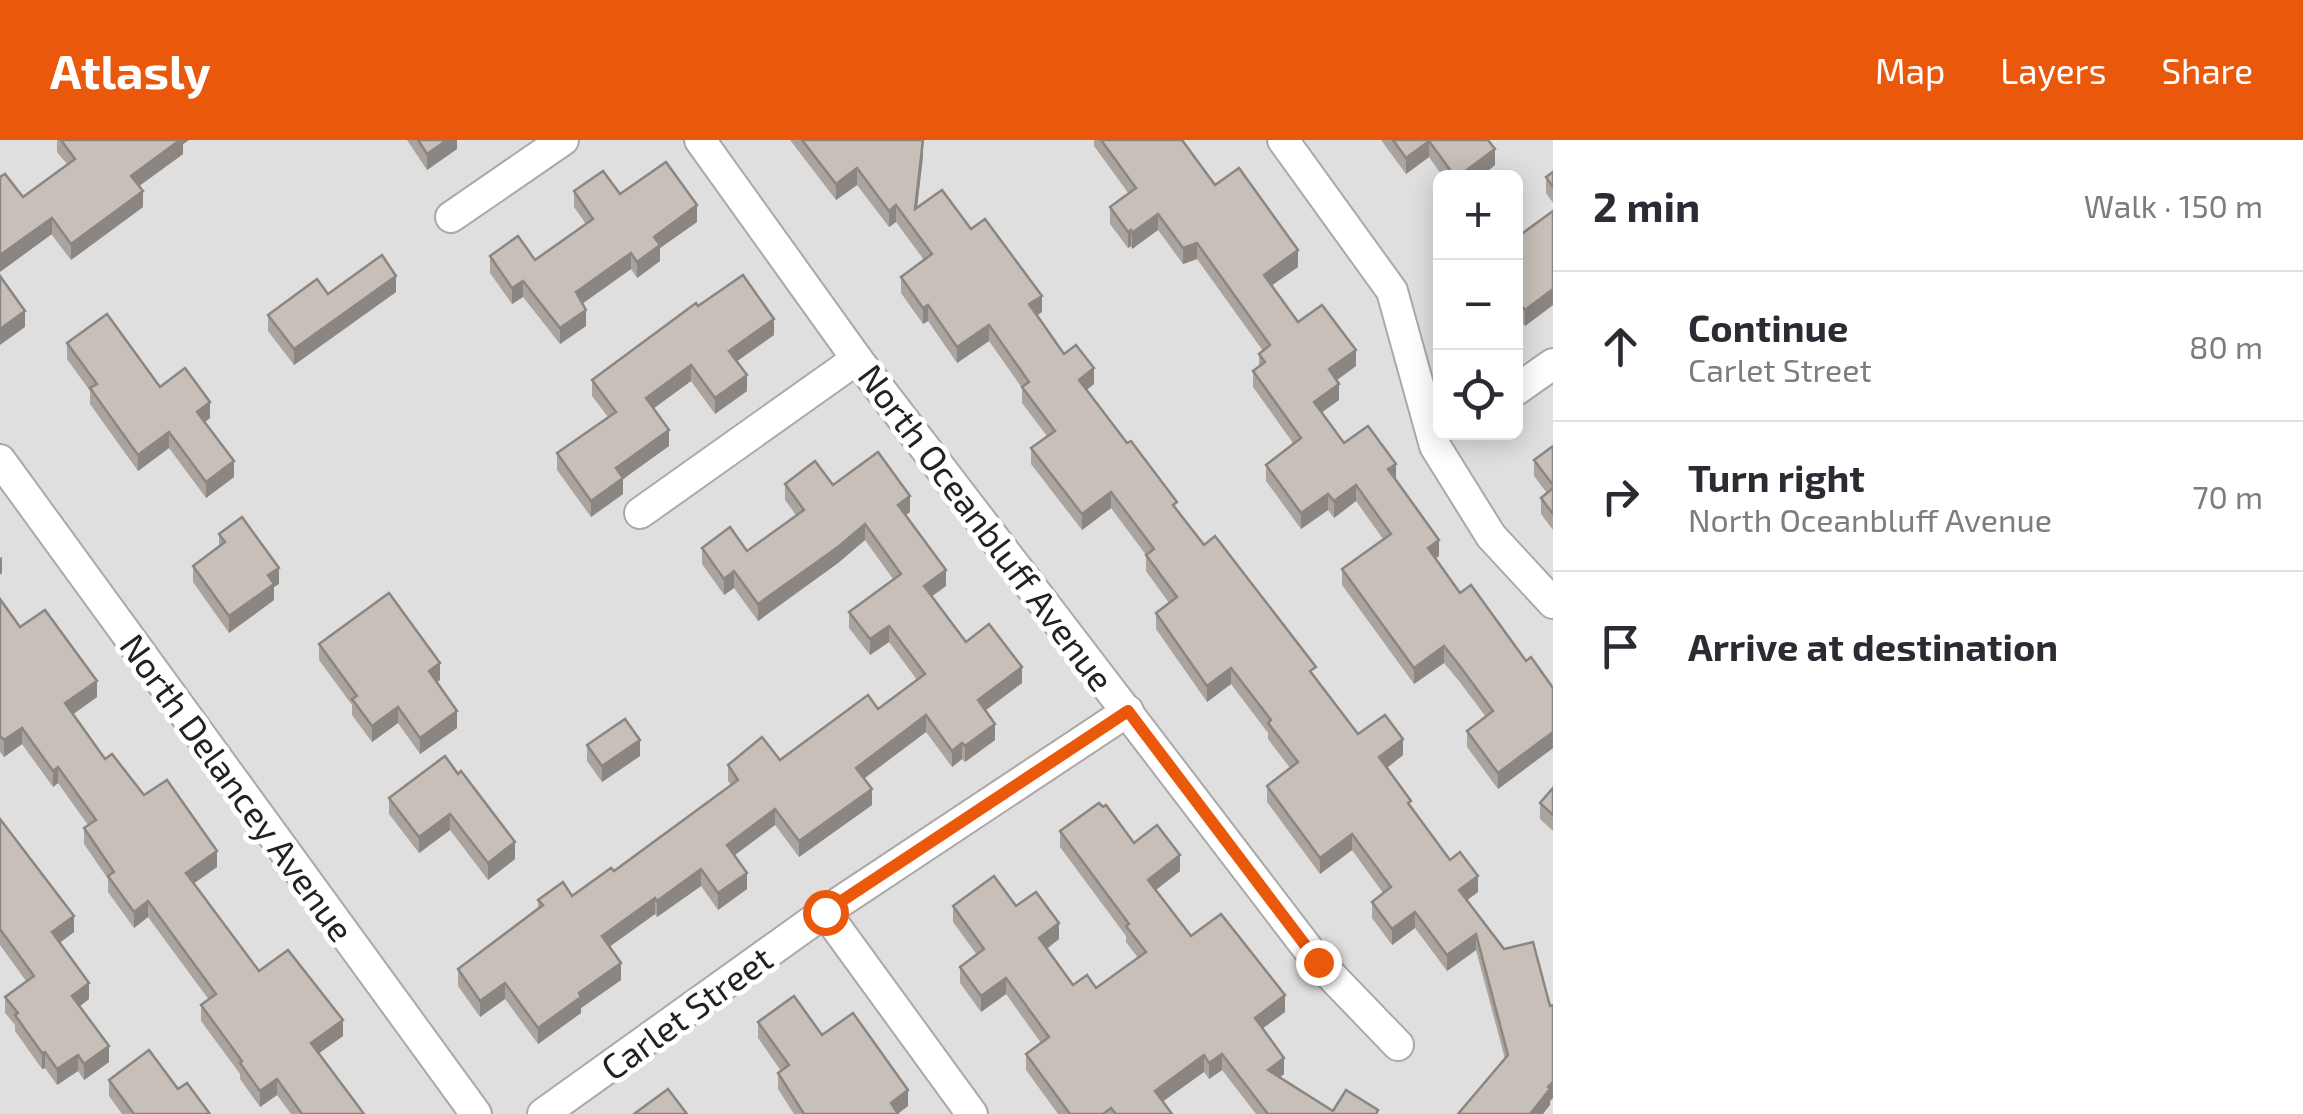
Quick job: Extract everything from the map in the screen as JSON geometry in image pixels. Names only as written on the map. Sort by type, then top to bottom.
[{"type":"street","points":[[450,217],[562,140]]},
{"type":"street","name":"North Oceanbluff Avenue","points":[[700,140],[858,359],[1318,962],[1398,1045]]},
{"type":"street","points":[[1283,140],[1392,291],[1433,408]]},
{"type":"street","points":[[640,513],[858,359]]},
{"type":"street","points":[[1523,385],[1553,364]]},
{"type":"street","points":[[1444,440],[1491,536],[1553,603]]},
{"type":"street","name":"North Delancey Avenue","points":[[0,460],[476,1114]]},
{"type":"street","name":"Carlet Street","points":[[543,1114],[825,912],[1128,711]]},
{"type":"street","points":[[825,912],[972,1114]]},
{"type":"shaded area","points":[[0,140],[1553,140],[1553,1114],[0,1114]]},
{"type":"building","points":[[61,140],[180,140],[131,176],[143,191],[71,244],[52,218],[0,255],[0,177],[5,174],[23,197],[75,159]]},
{"type":"building","points":[[418,140],[447,140],[427,154]]},
{"type":"building","points":[[802,140],[923,140],[915,209],[942,190],[971,229],[985,219],[1042,296],[1029,304],[1064,354],[1076,345],[1094,368],[1079,380],[1127,443],[1131,441],[1204,545],[1215,536],[1316,667],[1310,671],[1358,734],[1385,715],[1403,739],[1379,757],[1450,860],[1460,852],[1478,876],[1459,890],[1504,949],[1533,942],[1550,1006],[1553,1005],[1553,1082],[1530,1114],[1458,1114],[1508,1055],[1476,934],[1447,955],[1415,912],[1392,929],[1372,902],[1391,887],[1352,834],[1320,858],[1267,786],[1298,762],[1268,723],[1271,720],[1231,668],[1207,686],[1156,613],[1177,597],[1146,555],[1154,549],[1111,492],[1082,514],[1031,448],[1055,431],[1022,387],[1029,382],[989,325],[957,347],[928,305],[923,308],[901,277],[932,254],[896,205],[889,211],[857,168],[836,184]]},
{"type":"building","points":[[1101,140],[1182,140],[1215,185],[1239,168],[1298,250],[1264,275],[1298,322],[1322,305],[1356,350],[1329,369],[1339,384],[1314,402],[1344,443],[1368,426],[1396,464],[1388,469],[1439,540],[1428,548],[1460,593],[1471,585],[1526,661],[1531,657],[1553,688],[1553,732],[1498,773],[1467,731],[1493,711],[1459,665],[1444,646],[1414,668],[1342,569],[1391,534],[1356,485],[1334,501],[1328,494],[1301,513],[1266,465],[1301,438],[1253,371],[1265,362],[1259,354],[1270,345],[1197,243],[1183,248],[1158,214],[1128,232],[1110,207],[1136,188]]},
{"type":"building","points":[[1393,140],[1488,140],[1495,149],[1467,170],[1450,170],[1429,141],[1406,158]]},
{"type":"building","points":[[666,162],[697,205],[654,237],[660,245],[637,262],[631,253],[576,292],[586,310],[560,328],[523,281],[512,288],[490,256],[518,236],[535,260],[593,219],[574,191],[603,171],[620,194]]},
{"type":"building","points":[[1553,211],[1553,289],[1525,310],[1523,308],[1523,233]]},
{"type":"building","points":[[382,255],[396,276],[294,349],[268,315],[317,279],[328,294]]},
{"type":"building","points":[[743,275],[774,319],[729,351],[747,375],[715,398],[691,365],[646,398],[669,430],[616,468],[623,478],[591,501],[557,453],[616,412],[592,380],[696,303],[698,306]]},
{"type":"building","points":[[0,276],[25,311],[0,329]]},
{"type":"building","points":[[107,314],[160,387],[185,368],[210,402],[197,412],[234,461],[206,482],[169,432],[138,455],[90,388],[97,384],[67,343]]},
{"type":"building","points":[[1553,446],[1553,485],[1534,460]]},
{"type":"building","points":[[878,452],[910,496],[898,505],[946,570],[924,586],[966,642],[989,624],[1022,667],[978,700],[995,724],[952,751],[926,715],[856,768],[872,789],[799,841],[775,809],[727,845],[747,873],[718,893],[701,869],[602,936],[621,963],[538,1028],[505,983],[480,1001],[458,969],[543,905],[538,900],[563,882],[572,896],[611,868],[614,871],[738,780],[728,765],[762,737],[780,760],[868,695],[878,709],[925,674],[889,626],[870,639],[849,612],[901,574],[865,524],[758,604],[734,571],[724,579],[702,548],[730,527],[747,551],[804,510],[785,484],[815,461],[833,485]]},
{"type":"building","points":[[1553,488],[1553,514],[1541,498]]},
{"type":"building","points":[[242,517],[279,568],[268,575],[274,584],[229,616],[193,566],[225,542],[219,534]]},
{"type":"building","points":[[389,593],[440,663],[429,671],[457,711],[420,738],[398,707],[372,726],[352,699],[357,696],[319,644]]},
{"type":"building","points":[[0,599],[20,627],[45,610],[97,681],[65,703],[105,759],[112,754],[144,795],[167,780],[217,851],[186,873],[259,971],[288,950],[343,1020],[311,1043],[364,1114],[302,1114],[277,1079],[260,1091],[201,1005],[216,994],[148,901],[134,912],[108,876],[114,872],[84,828],[96,820],[58,767],[53,771],[22,728],[4,740],[0,736]]},
{"type":"building","points":[[625,719],[640,740],[602,766],[587,745]]},
{"type":"building","points":[[445,756],[515,842],[488,863],[450,814],[419,837],[389,798]]},
{"type":"building","points":[[1553,788],[1553,815],[1540,803]]},
{"type":"building","points":[[1099,803],[1106,805],[1134,843],[1157,825],[1180,855],[1148,880],[1191,936],[1221,914],[1285,995],[1255,1018],[1284,1058],[1268,1070],[1333,1111],[1346,1090],[1378,1110],[1376,1114],[1268,1114],[1222,1054],[1209,1063],[1204,1055],[1155,1091],[1172,1114],[1116,1114],[1111,1108],[1103,1114],[1070,1114],[1026,1054],[1049,1037],[1006,978],[981,996],[960,967],[984,949],[953,906],[994,876],[1016,906],[1036,892],[1059,923],[1039,938],[1073,985],[1087,975],[1096,988],[1146,952],[1060,831]]},
{"type":"building","points":[[0,819],[74,916],[52,932],[89,983],[72,996],[109,1046],[84,1064],[78,1055],[57,1069],[5,997],[34,976],[0,929]]},
{"type":"building","points":[[794,996],[822,1035],[853,1013],[908,1090],[891,1103],[898,1114],[804,1114],[778,1073],[789,1065],[758,1022]]},
{"type":"building","points":[[149,1050],[178,1089],[187,1083],[210,1114],[134,1114],[109,1080]]},
{"type":"building","points":[[668,1089],[687,1114],[634,1114]]},
{"type":"route","points":[[825,912],[1128,711],[1318,962]]}]
